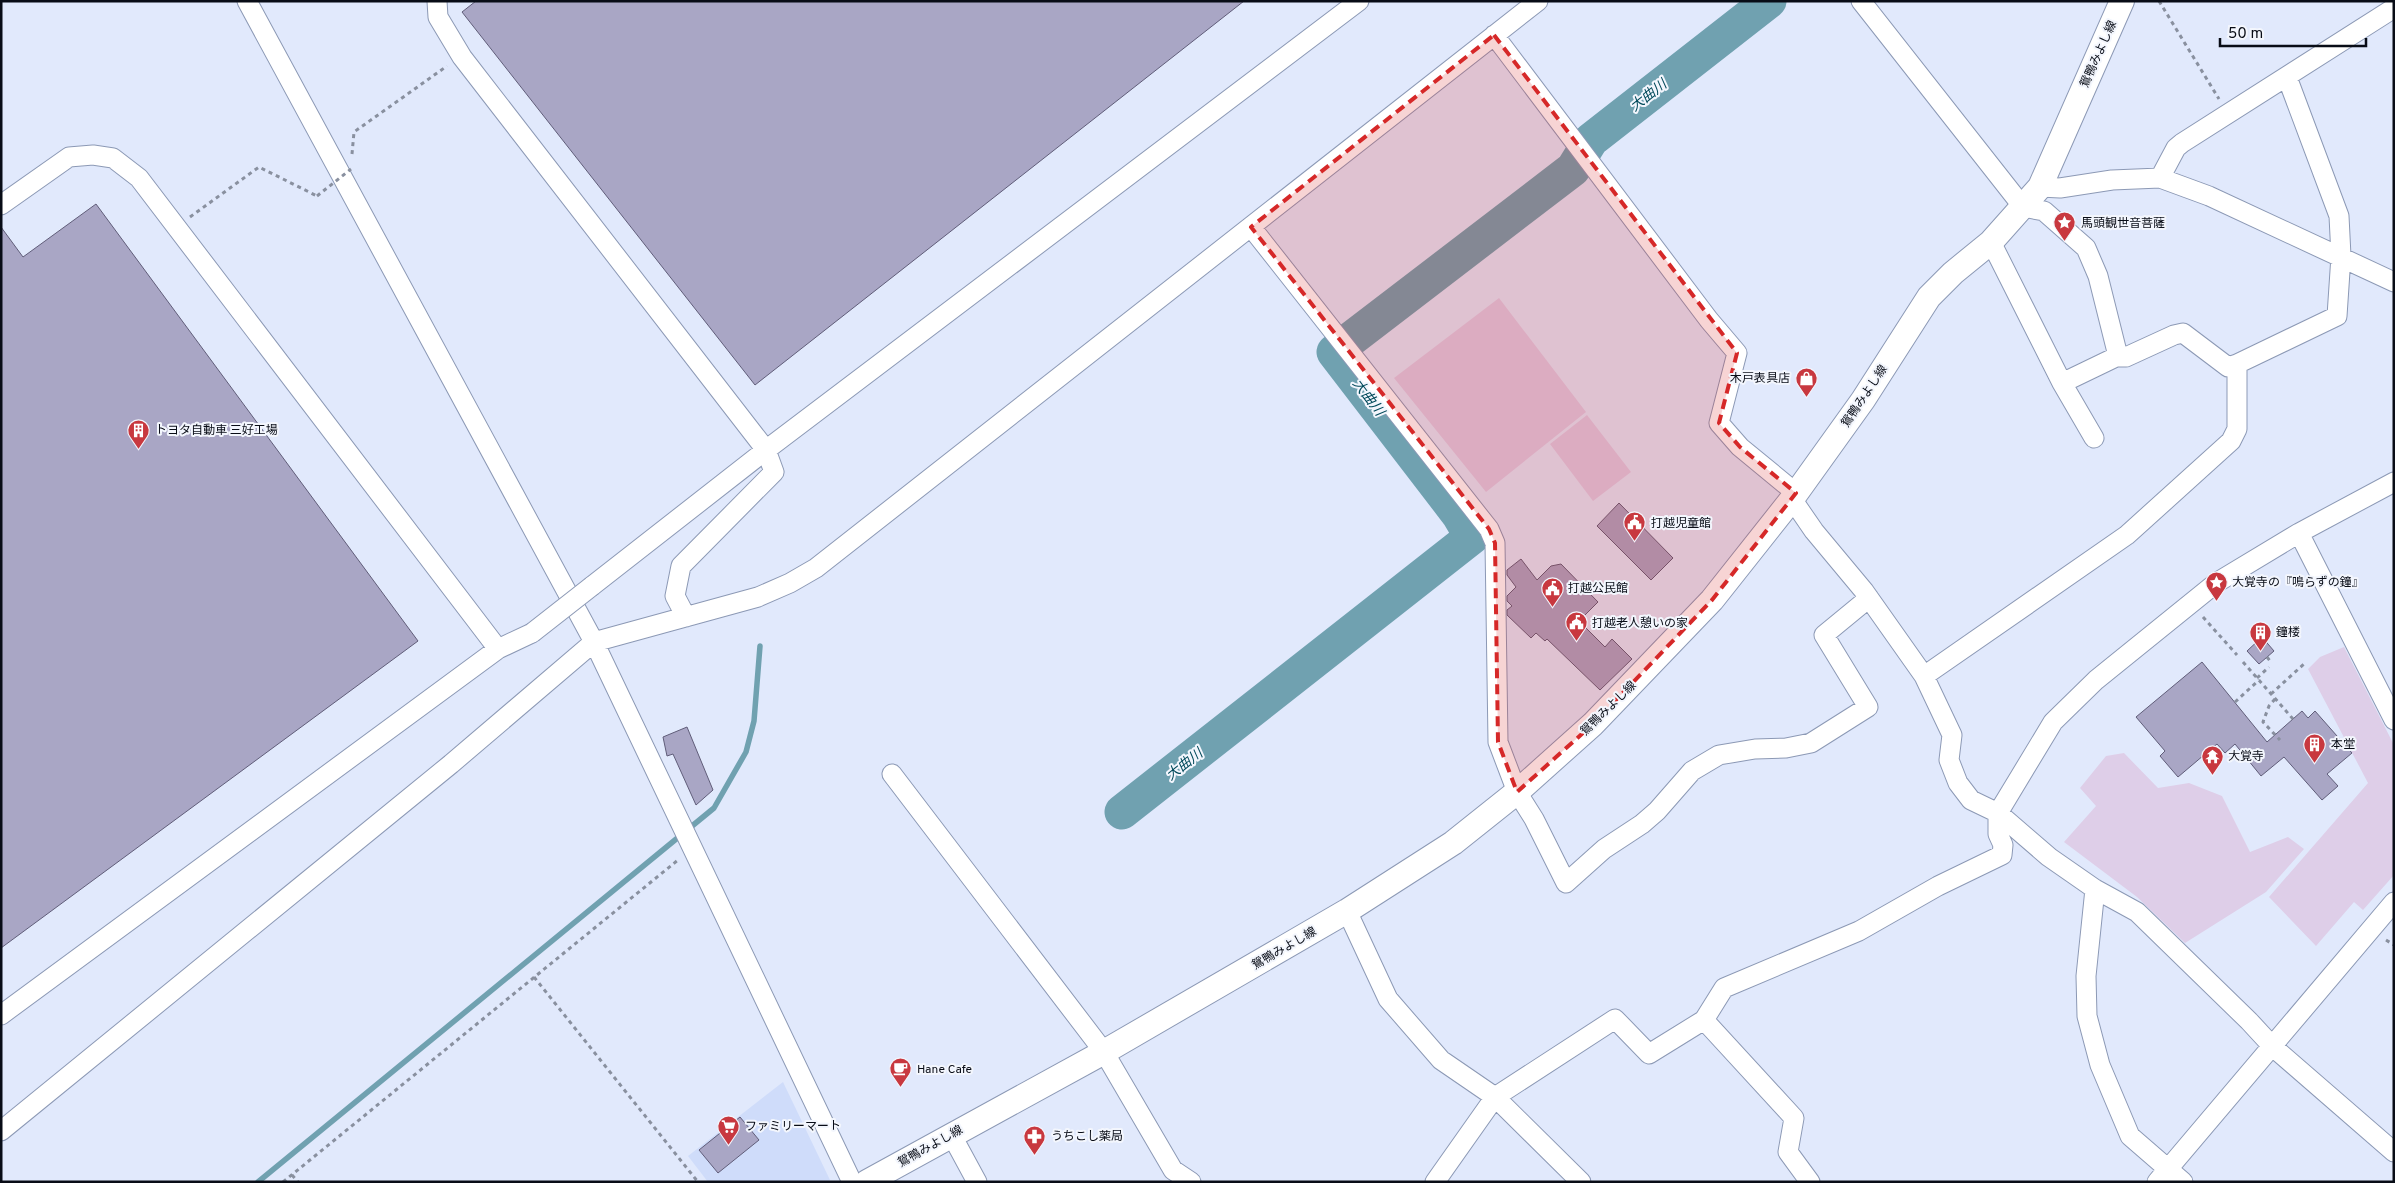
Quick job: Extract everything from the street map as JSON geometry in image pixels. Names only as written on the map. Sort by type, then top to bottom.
[{"type":"main road","name":"鴛鴨みよし線","points":[[866,1182],[1104,1052],[1347,911],[1453,843],[1517,792],[1593,724],[1712,600],[1794,496],[1862,400],[1929,297],[1952,273],[1991,242],[2040,187],[2122,1]]},
{"type":"street","points":[[247,1],[594,642],[852,1182]]},
{"type":"street","points":[[437,1],[438,17],[462,56],[766,450],[774,472],[681,566],[675,596],[686,617]]},
{"type":"street","points":[[1,1015],[498,649],[532,633],[766,450],[1359,1]]},
{"type":"street","points":[[1,1131],[451,764],[594,642],[758,597],[790,583],[816,568],[1538,1]]},
{"type":"street","points":[[1861,1],[2023,207],[2044,211],[2086,248],[2098,276],[2118,357]]},
{"type":"street","points":[[2160,178],[2176,148],[2182,143],[2227,113],[2287,78],[2394,8]]},
{"type":"street","points":[[1494,35],[1709,320],[1737,353],[1719,423],[1740,447],[1794,496],[1814,531],[1870,598],[1924,676],[1952,735],[1949,760],[1958,783],[1971,800],[1998,813],[2049,857],[2095,889],[2137,912],[2249,1021],[2273,1047],[2394,1152]]},
{"type":"street","points":[[2062,383],[2118,357],[2126,358],[2174,335],[2183,333],[2228,367],[2336,316],[2341,256],[2339,216],[2287,78]]},
{"type":"street","points":[[1,205],[69,157],[94,155],[114,158],[139,178],[498,649]]},
{"type":"street","points":[[2040,187],[2060,188],[2112,180],[2160,178],[2201,192],[2394,282]]},
{"type":"street","points":[[1251,227],[1489,529],[1495,543],[1498,742],[1517,792],[1534,819],[1566,883],[1604,849],[1642,824],[1657,811],[1692,771],[1719,755],[1755,749],[1786,748],[1811,743],[1868,707],[1824,635],[1870,598]]},
{"type":"street","points":[[1991,242],[2062,383],[2094,438]]},
{"type":"street","points":[[1924,676],[2127,535],[2231,441],[2237,429],[2237,364]]},
{"type":"street","points":[[1435,1182],[1495,1097],[1615,1019],[1649,1054],[1704,1020],[1724,988],[1859,931],[1938,886],[2002,855],[2003,845],[1998,834],[1998,813],[2053,722],[2096,680],[2216,583],[2299,533],[2394,482]]},
{"type":"street","points":[[2299,533],[2394,720]]},
{"type":"street","points":[[892,774],[1104,1052],[1172,1170],[1191,1182]]},
{"type":"street","points":[[2095,889],[2086,976],[2087,1016],[2100,1065],[2130,1136],[2163,1175],[2183,1182]]},
{"type":"street","points":[[2163,1175],[2394,902]]},
{"type":"street","points":[[1347,911],[1388,999],[1441,1060],[1495,1097],[1581,1182]]},
{"type":"street","points":[[1704,1020],[1794,1118],[1788,1152],[1810,1182]]},
{"type":"street","points":[[951,1134],[978,1182]]},
{"type":"path","points":[[2159,1],[2227,113]]},
{"type":"path","points":[[177,226],[259,167],[317,196],[351,169],[354,132],[462,56]]},
{"type":"path","points":[[2191,604],[2237,654]]},
{"type":"path","points":[[2266,657],[2270,662]]},
{"type":"path","points":[[2243,662],[2293,719]]},
{"type":"path","points":[[2271,694],[2305,663]]},
{"type":"path","points":[[2235,702],[2269,667]]},
{"type":"path","points":[[2276,699],[2269,706],[2263,722],[2280,740]]},
{"type":"path","points":[[283,1182],[692,849]]},
{"type":"path","points":[[534,977],[698,1182]]},
{"type":"path","points":[[292,1174],[298,1182]]},
{"type":"highlighted area","points":[[1494,35],[1737,353],[1719,423],[1740,447],[1796,493],[1712,600],[1593,724],[1517,792],[1498,742],[1495,543],[1489,529],[1251,227]]},
{"type":"shaded area","points":[[1499,298],[1586,412],[1486,492],[1394,378]]},
{"type":"shaded area","points":[[1587,415],[1631,472],[1593,501],[1550,444]]},
{"type":"shaded area","points":[[2344,647],[2394,745],[2394,875],[2363,910],[2354,902],[2316,946],[2269,897],[2368,783],[2308,669],[2320,657]]},
{"type":"shaded area","points":[[2124,753],[2158,788],[2189,783],[2222,796],[2250,852],[2288,837],[2304,849],[2266,892],[2185,943],[2137,897],[2064,842],[2096,806],[2080,788],[2106,756]]},
{"type":"shaded area","points":[[783,1082],[830,1180],[829,1182],[708,1182],[688,1156]]},
{"type":"building","points":[[476,1],[1244,1],[755,385],[462,12]]},
{"type":"building","name":"トヨタ自動車 三好工場","points":[[96,204],[418,641],[1,948],[1,227],[23,257]]},
{"type":"building","name":"打越児童館","points":[[1619,503],[1673,558],[1651,580],[1597,526]]},
{"type":"building","points":[[1521,559],[1537,580],[1551,566],[1561,564],[1598,602],[1579,621],[1605,647],[1612,639],[1632,659],[1600,690],[1547,639],[1545,641],[1536,633],[1531,638],[1507,615],[1507,610],[1512,606],[1507,601],[1507,596],[1516,587],[1507,575],[1507,570]]},
{"type":"building","name":"鐘楼","points":[[2262,637],[2274,651],[2259,664],[2247,651]]},
{"type":"building","points":[[2202,662],[2267,742],[2302,711],[2308,718],[2315,711],[2352,753],[2327,774],[2338,786],[2322,800],[2284,757],[2261,776],[2235,744],[2225,753],[2217,744],[2178,777],[2160,756],[2165,751],[2136,717]]},
{"type":"building","points":[[687,727],[713,790],[696,805],[673,754],[667,756],[663,737]]},
{"type":"building","name":"ファミリーマート","points":[[740,1117],[759,1140],[718,1173],[699,1150]]},
{"type":"waterway","name":"大曲川","points":[[1122,812],[1472,537],[1459,515],[1334,352],[1573,169],[1591,140],[1769,1]]},
{"type":"waterway","points":[[258,1182],[714,808],[746,752],[754,721],[760,646]]},
{"type":"place","name":"馬頭観世音菩薩","points":[[2065,242]]},
{"type":"place","name":"木戸表具店","points":[[1806,397]]},
{"type":"place","name":"トヨタ自動車 三好工場","points":[[139,449]]},
{"type":"place","name":"打越児童館","points":[[1635,542]]},
{"type":"place","name":"大覚寺の『鳴らずの鐘』","points":[[2216,601]]},
{"type":"place","name":"打越公民館","points":[[1552,607]]},
{"type":"place","name":"打越老人憩いの家","points":[[1576,642]]},
{"type":"place","name":"鐘楼","points":[[2260,651]]},
{"type":"place","name":"本堂","points":[[2315,763]]},
{"type":"place","name":"大覚寺","points":[[2212,775]]},
{"type":"place","name":"Hane Cafe","points":[[901,1088]]},
{"type":"place","name":"ファミリーマート","points":[[729,1145]]},
{"type":"place","name":"うちこし薬局","points":[[1035,1155]]}]
